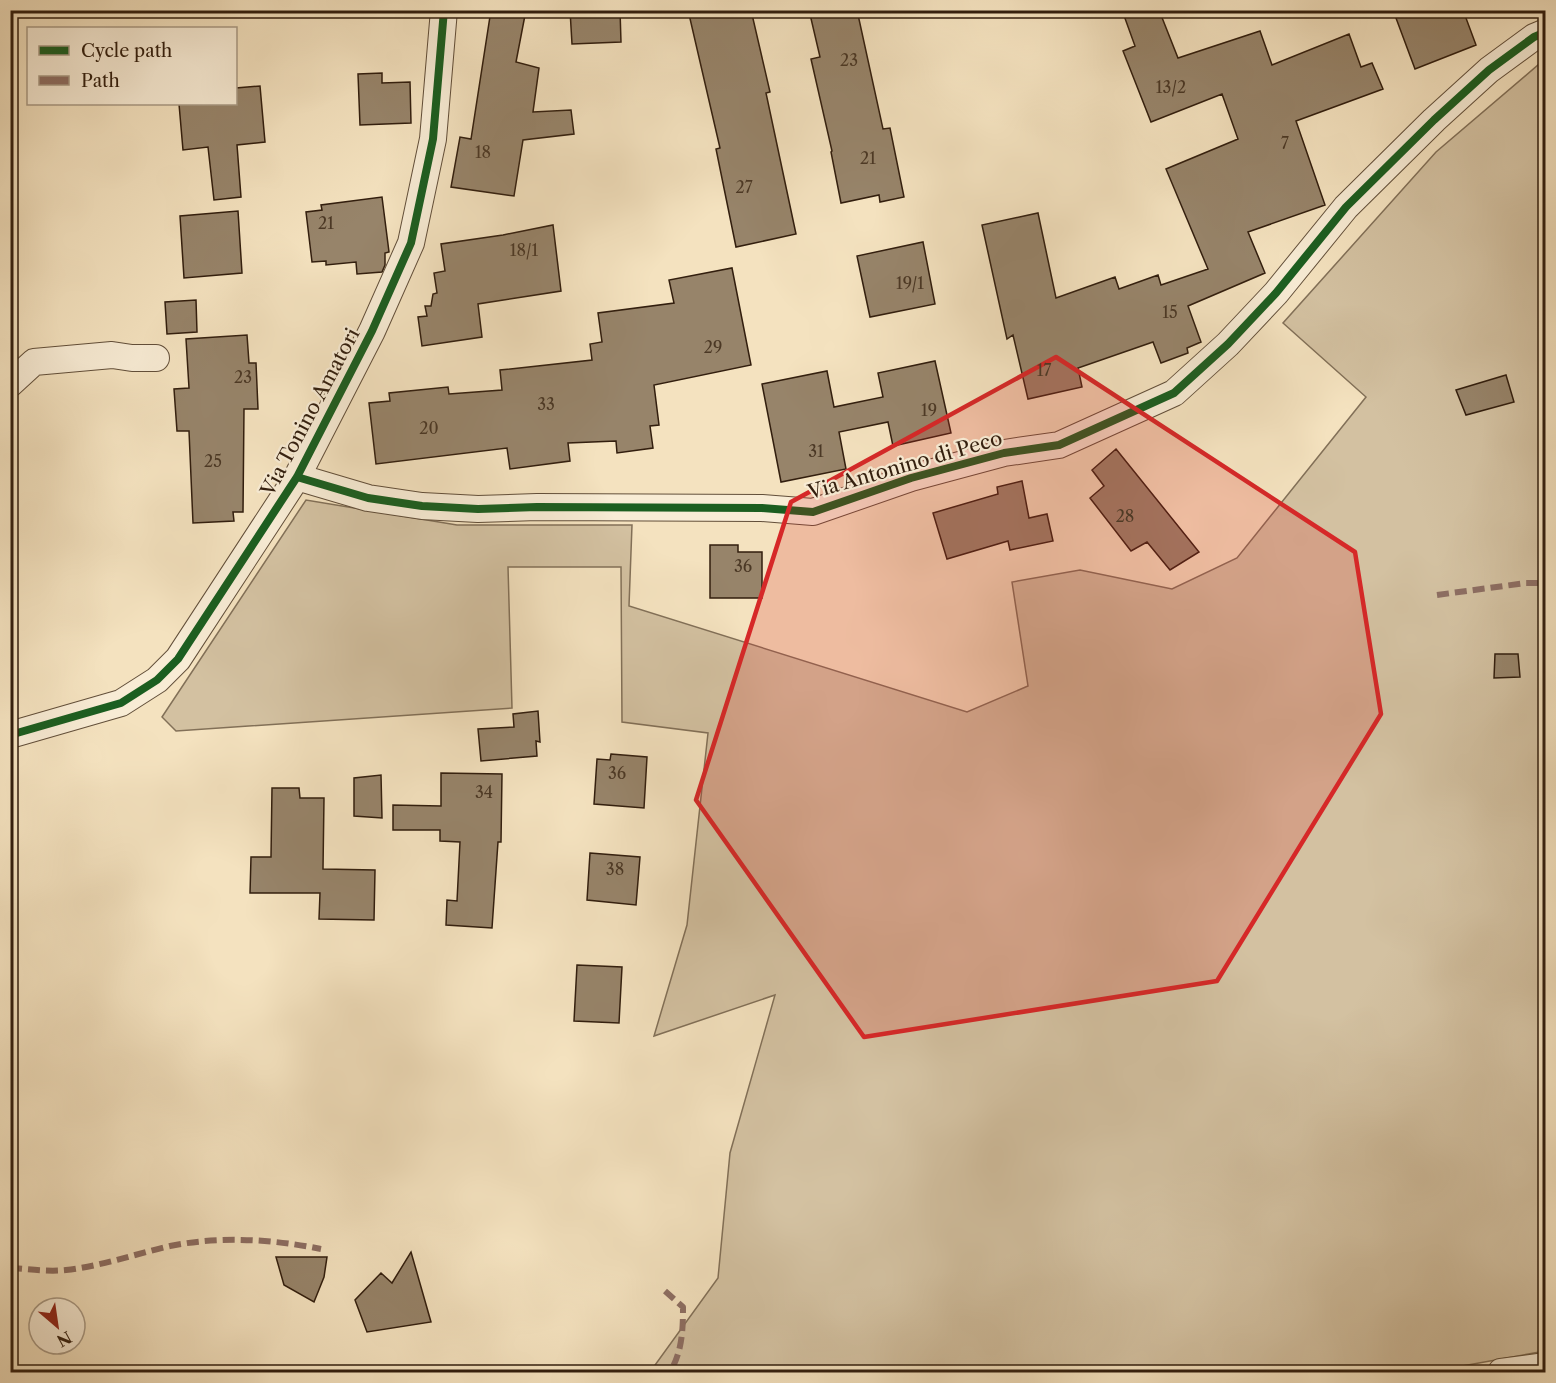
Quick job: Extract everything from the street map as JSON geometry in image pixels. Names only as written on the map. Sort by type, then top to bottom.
[{"type":"street","name":"Via Tonino Amatori","points":[[10,735],[121,703],[157,680],[178,659],[297,477],[372,332],[411,243],[434,139],[444,10]]},
{"type":"street","name":"Via Antonino di Peco","points":[[297,477],[368,498],[433,506],[478,509],[762,508],[813,512],[911,478],[1004,453],[1059,445],[1174,393],[1228,344],[1276,293],[1346,207],[1434,120],[1489,70],[1534,37],[1545,32]]},
{"type":"street","points":[[10,384],[34,362],[112,355],[156,358]]},
{"type":"street","points":[[1501,1372],[1545,1366]]},
{"type":"highlighted area","points":[[1056,357],[1355,552],[1381,714],[1217,981],[864,1037],[696,800],[791,502]]},
{"type":"shaded area","points":[[1545,59],[1545,1351],[1429,1372],[650,1372],[718,1278],[730,1153],[775,995],[654,1036],[687,925],[708,733],[622,722],[621,567],[508,567],[512,708],[176,731],[162,717],[306,500],[457,525],[632,525],[629,606],[967,712],[1028,686],[1012,582],[1080,570],[1172,589],[1237,558],[1366,397],[1283,323],[1436,152]]},
{"type":"building","points":[[491,10],[526,10],[516,62],[539,68],[533,112],[571,110],[574,134],[523,140],[514,196],[451,187],[460,137],[471,139]]},
{"type":"building","points":[[570,10],[620,10],[621,42],[572,44]]},
{"type":"building","points":[[688,10],[751,10],[770,92],[766,93],[796,234],[736,247],[716,149],[720,148]]},
{"type":"building","points":[[809,10],[857,10],[883,129],[890,128],[904,197],[880,202],[879,195],[841,203],[811,59],[820,57]]},
{"type":"building","points":[[1122,10],[1159,10],[1178,58],[1260,31],[1272,65],[1349,34],[1361,67],[1372,63],[1383,89],[1296,121],[1325,205],[1248,232],[1265,273],[1188,306],[1201,342],[1187,348],[1188,353],[1161,363],[1153,342],[1078,368],[1082,387],[1028,399],[1013,335],[1007,339],[982,225],[1038,213],[1056,298],[1115,277],[1119,289],[1158,275],[1161,285],[1208,269],[1166,169],[1238,139],[1222,94],[1151,122],[1123,51],[1135,46]]},
{"type":"building","points":[[1393,10],[1463,10],[1476,45],[1415,69]]},
{"type":"building","points":[[382,73],[382,83],[410,82],[411,123],[360,125],[358,74]]},
{"type":"building","points":[[260,86],[265,142],[237,145],[241,197],[214,200],[208,147],[183,150],[179,105],[237,105],[237,88]]},
{"type":"building","points":[[382,197],[389,252],[385,253],[385,265],[382,272],[357,274],[356,262],[326,265],[326,261],[312,262],[306,212],[322,210],[321,205]]},
{"type":"building","points":[[238,211],[242,273],[184,278],[180,216]]},
{"type":"building","points":[[553,225],[561,291],[478,304],[482,337],[422,346],[418,317],[427,316],[425,306],[431,306],[433,294],[437,293],[434,273],[445,271],[441,244]]},
{"type":"building","points":[[923,242],[935,304],[870,317],[857,256]]},
{"type":"building","points":[[732,268],[751,365],[654,385],[659,425],[650,426],[653,448],[617,453],[616,441],[568,443],[570,461],[510,469],[507,448],[376,464],[369,403],[390,401],[389,393],[448,387],[449,394],[502,390],[500,370],[592,360],[590,344],[602,342],[598,313],[674,303],[669,280]]},
{"type":"building","points":[[196,300],[197,332],[167,334],[165,302]]},
{"type":"building","points":[[247,335],[249,363],[256,363],[258,409],[244,409],[243,512],[233,512],[234,521],[193,523],[189,431],[177,431],[174,389],[189,388],[186,339]]},
{"type":"building","points":[[935,361],[951,433],[893,446],[888,422],[839,432],[846,469],[781,482],[762,384],[827,371],[834,407],[883,397],[878,373]]},
{"type":"building","points":[[1506,375],[1514,402],[1466,415],[1456,390]]},
{"type":"building","points":[[1116,449],[1199,552],[1170,570],[1147,542],[1131,551],[1090,498],[1104,486],[1092,470]]},
{"type":"building","points":[[1022,481],[1029,518],[1047,514],[1053,541],[1010,550],[1008,541],[947,559],[933,513],[998,494],[997,487]]},
{"type":"building","points":[[710,545],[738,545],[738,552],[762,552],[762,598],[710,598]]},
{"type":"building","points":[[1495,654],[1518,654],[1520,677],[1494,678]]},
{"type":"building","points":[[538,711],[540,742],[536,741],[537,756],[481,761],[478,729],[514,727],[513,714]]},
{"type":"building","points":[[611,754],[647,757],[644,808],[594,804],[597,759],[610,760]]},
{"type":"building","points":[[441,773],[502,774],[501,842],[498,842],[492,928],[446,925],[447,900],[457,901],[460,842],[440,841],[440,830],[393,830],[393,805],[441,806]]},
{"type":"building","points":[[381,775],[382,818],[354,816],[354,778]]},
{"type":"building","points":[[272,788],[299,788],[300,798],[324,798],[323,869],[375,870],[374,920],[319,919],[320,893],[250,893],[251,857],[271,857]]},
{"type":"building","points":[[590,853],[640,857],[636,905],[587,900]]},
{"type":"building","points":[[577,965],[622,967],[619,1023],[574,1021]]},
{"type":"building","points":[[411,1252],[431,1322],[367,1332],[355,1300],[381,1273],[392,1283]]},
{"type":"building","points":[[276,1257],[327,1257],[324,1277],[314,1302],[284,1285]]},
{"type":"marked path","points":[[1437,595],[1526,583],[1546,583]]},
{"type":"marked path","points":[[10,1268],[66,1270],[105,1263],[170,1246],[208,1241],[264,1241],[321,1249]]},
{"type":"marked path","points":[[665,1291],[683,1307],[681,1341],[670,1372]]},
{"type":"cycle path","points":[[10,735],[121,703],[157,680],[178,659],[297,477],[372,331],[411,243],[433,139],[444,10]]},
{"type":"cycle path","points":[[297,477],[368,498],[422,506],[478,509],[762,508],[813,512],[911,478],[1004,453],[1059,445],[1174,393],[1228,344],[1276,293],[1346,207],[1434,120],[1489,70],[1534,37],[1546,32]]}]
